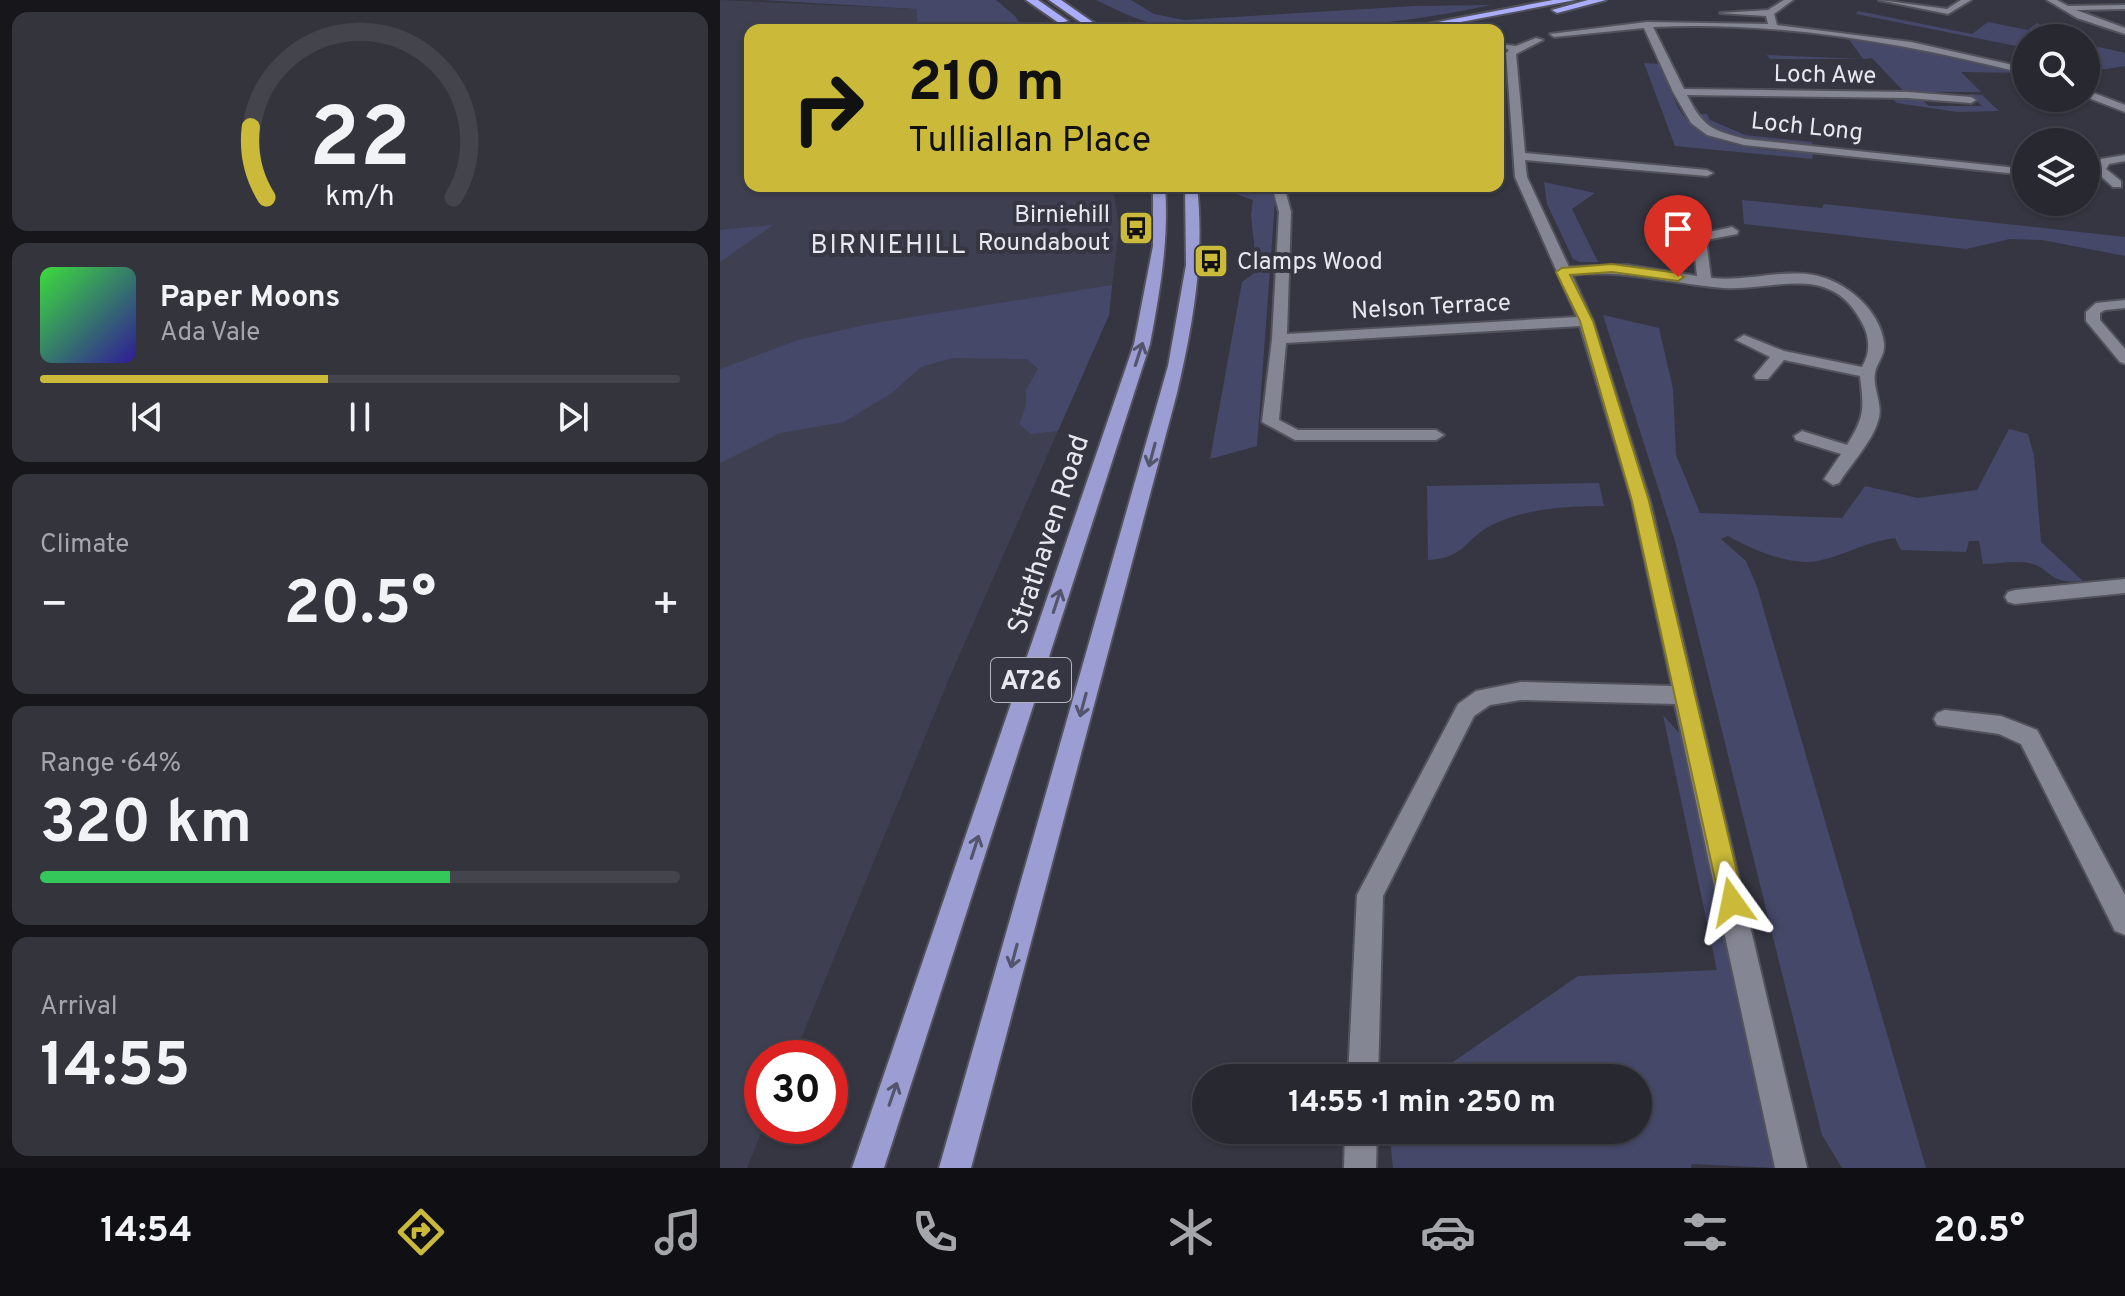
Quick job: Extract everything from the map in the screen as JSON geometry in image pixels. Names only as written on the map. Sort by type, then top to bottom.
[{"type":"highway","points":[[1031,0],[1065,24]]},
{"type":"highway","points":[[1054,0],[1090,24]]},
{"type":"highway","points":[[1435,24],[1570,0]]},
{"type":"highway","points":[[1478,24],[1601,0]]},
{"type":"main road","name":"Strathaven Road","points":[[868,1168],[1142,344],[1158,268],[1162,207],[1160,192]]},
{"type":"main road","name":"A726","points":[[955,1168],[1191,305],[1196,222],[1192,192]]},
{"type":"street","points":[[1724,13],[1770,13],[1789,0]]},
{"type":"street","points":[[1883,0],[1948,12],[1967,0]]},
{"type":"street","points":[[2051,0],[2062,8],[2125,31]]},
{"type":"street","points":[[2062,8],[2125,7]]},
{"type":"street","points":[[1770,13],[1774,28]]},
{"type":"street","points":[[1554,34],[1647,25],[1774,28],[1931,48],[2012,68]]},
{"type":"street","name":"Loch Long","points":[[1647,25],[1695,121],[1711,133],[1727,138],[2012,170]]},
{"type":"street","points":[[1539,40],[1509,47],[1521,177],[1586,321],[1641,501],[1791,1168]]},
{"type":"street","name":"Loch Awe","points":[[1678,92],[1908,95],[1971,100]]},
{"type":"street","points":[[2102,100],[2125,109]]},
{"type":"street","points":[[1519,156],[1707,173]]},
{"type":"street","points":[[2117,184],[2100,170],[2105,161],[2125,158]]},
{"type":"street","points":[[1280,192],[1285,212],[1279,339],[1270,422],[1295,435],[1436,435]]},
{"type":"street","points":[[1668,226],[1699,238],[1732,231]]},
{"type":"street","points":[[1699,238],[1704,280]]},
{"type":"street","points":[[1562,272],[1612,268],[1737,285],[1793,278],[1814,279],[1836,287],[1861,305],[1877,343],[1876,362],[1867,373],[1872,409],[1870,422],[1833,479]]},
{"type":"street","points":[[2125,304],[2101,306],[2093,312],[2093,321],[2125,359]]},
{"type":"street","name":"Nelson Terrace","points":[[1279,339],[1586,321]]},
{"type":"street","points":[[1744,340],[1780,355],[1867,373]]},
{"type":"street","points":[[1762,376],[1780,355]]},
{"type":"street","points":[[1802,436],[1849,451]]},
{"type":"street","points":[[2015,597],[2125,586]]},
{"type":"street","points":[[1364,1064],[1370,895],[1466,710],[1484,697],[1521,691],[1686,695]]},
{"type":"street","points":[[1945,719],[2001,725],[2029,737],[2125,922]]},
{"type":"street","points":[[1360,1168],[1361,1144]]},
{"type":"shaded area","points":[[720,0],[916,9],[917,24],[744,24],[744,192],[1114,192],[1119,227],[1109,315],[948,681],[800,1040],[744,1040],[744,1144],[757,1144],[747,1168],[720,1168]]},
{"type":"shaded area","points":[[762,0],[996,0],[1020,24],[917,24],[916,9]]},
{"type":"shaded area","points":[[1096,0],[1131,0],[1154,14],[1184,20],[1414,6],[1491,5],[1368,24],[1152,24]]},
{"type":"shaded area","points":[[1858,11],[1972,34],[1988,22],[2012,27],[2012,45],[1856,14]]},
{"type":"shaded area","points":[[1848,38],[1942,53],[2012,70],[2012,73],[1961,72],[1981,92],[1904,92],[1872,58],[1863,59]]},
{"type":"shaded area","points":[[2100,47],[2125,53],[2125,66],[2100,70]]},
{"type":"shaded area","points":[[1767,55],[1863,59],[1770,59]]},
{"type":"shaded area","points":[[1644,63],[1660,64],[1683,115],[1710,136],[1744,146],[1813,154],[1812,159],[1675,146]]},
{"type":"shaded area","points":[[1969,94],[1982,95],[1999,111],[1957,112],[1897,103],[1890,97],[1920,98],[1929,106],[1982,106]]},
{"type":"shaded area","points":[[1695,114],[1707,114],[1710,120],[1745,135],[1812,142],[1813,148],[1745,140],[1715,132]]},
{"type":"shaded area","points":[[1544,182],[1595,193],[1572,209],[1598,262],[1573,259],[1547,204]]},
{"type":"shaded area","points":[[1272,192],[1275,201],[1257,446],[1210,459],[1242,282],[1257,271],[1251,215],[1253,200],[1234,193]]},
{"type":"shaded area","points":[[1742,200],[1822,208],[1824,204],[2125,237],[2125,256],[2042,240],[2010,239],[1966,249],[1744,224]]},
{"type":"shaded area","points":[[773,225],[720,262],[720,230]]},
{"type":"shaded area","points":[[1112,285],[1109,315],[1058,431],[1031,434],[1019,424],[1026,405],[1026,390],[1038,369],[1027,359],[952,358],[921,367],[892,393],[844,422],[780,433],[720,463],[720,369],[798,340],[869,324]]},
{"type":"shaded area","points":[[1603,315],[1659,328],[1673,389],[1676,455],[1700,513],[1842,518],[1865,486],[1918,498],[1977,490],[2009,429],[2028,434],[2034,456],[2041,542],[2083,581],[2063,581],[2029,563],[1983,564],[1979,541],[1969,541],[1966,552],[1901,550],[1895,538],[1827,559],[1806,562],[1771,555],[1728,536],[1721,539],[1746,561],[1757,587],[1926,1168],[1842,1168],[1822,1135],[1675,541]]},
{"type":"shaded area","points":[[1599,483],[1604,506],[1561,508],[1505,519],[1483,530],[1450,556],[1428,560],[1427,486]]},
{"type":"shaded area","points":[[1663,715],[1680,734],[1774,1168],[1692,1164],[1691,1168],[1393,1168],[1390,1144],[1652,1144],[1652,1064],[1450,1064],[1578,976],[1717,970]]},
{"type":"place","name":"Birniehill Roundabout","points":[[1136,228]]},
{"type":"place","name":"Clamps Wood","points":[[1211,261]]},
{"type":"district","name":"BIRNIEHILL","points":[[889,244]]},
{"type":"route","points":[[1678,277],[1612,268],[1562,272],[1586,321],[1641,501],[1732,902]]}]
